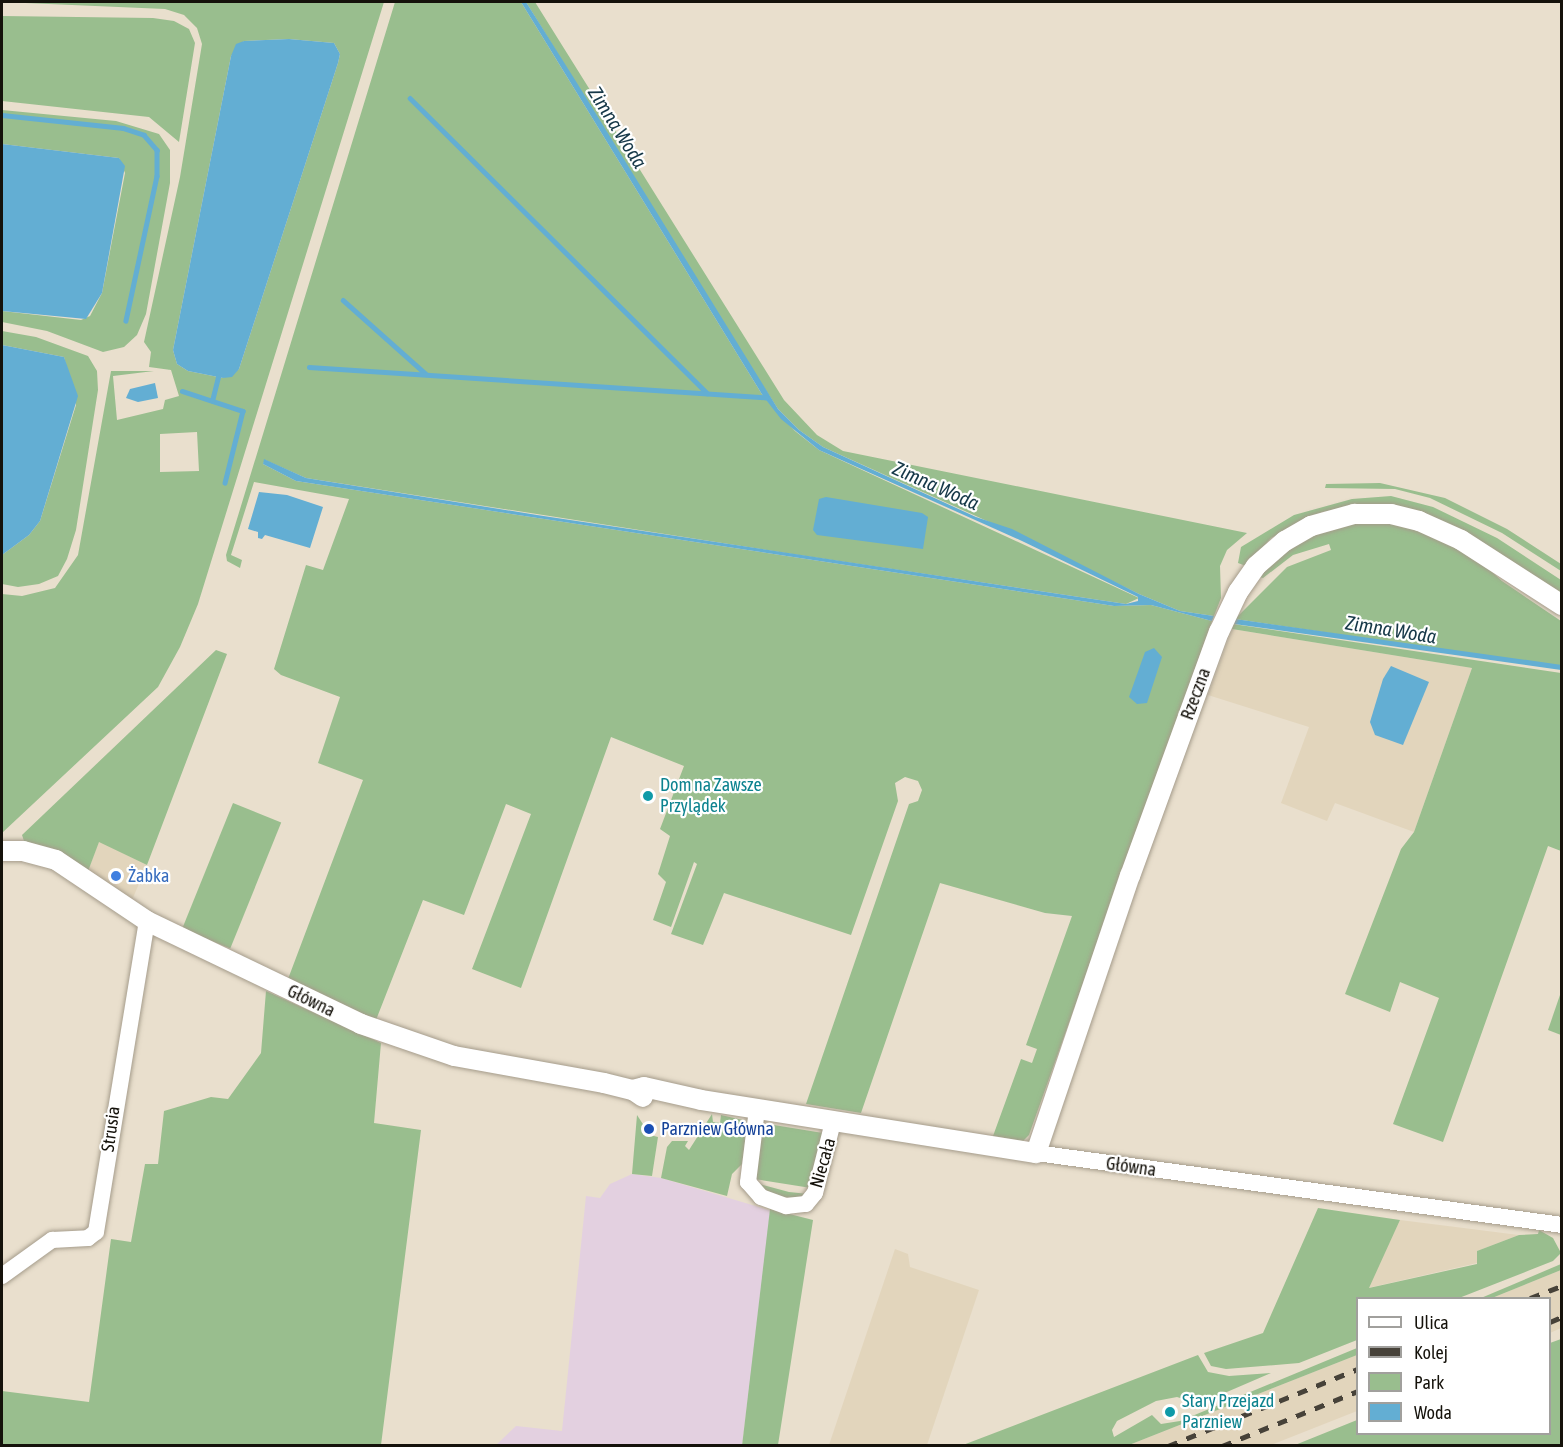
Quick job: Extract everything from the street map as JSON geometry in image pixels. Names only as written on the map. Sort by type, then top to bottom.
[{"type":"street","name":"Rzeczna","points":[[1035,1153],[1130,876],[1220,631],[1228,611],[1256,566],[1284,541],[1325,520],[1370,513],[1406,517],[1446,532],[1562,605]]},
{"type":"street","name":"Główna","points":[[8,851],[61,862],[118,905],[147,921],[342,1016],[386,1033],[478,1061],[633,1090],[644,1087],[701,1100],[1035,1153],[1562,1225]]},
{"type":"street","name":"Strusia","points":[[2,1276],[52,1240],[88,1238],[96,1232],[114,1100],[147,921]]},
{"type":"street","name":"Niecała","points":[[757,1109],[748,1182],[761,1197],[786,1206],[806,1204],[815,1193],[833,1122]]},
{"type":"shaded area","points":[[1232,629],[1472,668],[1414,832],[1335,803],[1327,821],[1281,803],[1309,727],[1208,695]]},
{"type":"shaded area","points":[[99,841],[147,865],[132,900],[87,874]]},
{"type":"shaded area","points":[[632,1174],[661,1178],[772,1211],[742,1445],[495,1446],[516,1426],[562,1431],[586,1196],[600,1198],[610,1184]]},
{"type":"shaded area","points":[[1400,1220],[1519,1235],[1477,1251],[1477,1263],[1368,1288]]},
{"type":"shaded area","points":[[895,1249],[908,1254],[910,1267],[979,1290],[927,1445],[829,1445]]},
{"type":"shaded area","points":[[1561,1270],[1561,1328],[1551,1333],[1551,1297],[1494,1297]]},
{"type":"shaded area","points":[[1356,1355],[1356,1411],[1271,1445],[1129,1445]]},
{"type":"green space","points":[[2,2],[384,2],[198,604],[180,647],[158,687],[2,833],[2,594],[22,596],[55,588],[78,555],[111,371],[154,371],[113,376],[117,420],[163,409],[165,400],[179,396],[171,370],[149,367],[151,352],[144,342],[180,177],[202,44],[197,28],[184,15],[165,9]],"holes":[[[289,39],[334,43],[340,54],[338,63],[239,369],[223,378],[188,371],[177,364],[173,350],[231,56],[244,41]],[[197,432],[199,471],[160,472],[160,434]]]},
{"type":"green space","points":[[395,2],[521,2],[763,396],[795,431],[819,450],[1139,598],[1126,604],[792,554],[306,478],[265,460],[263,464],[296,481],[1114,606],[1151,605],[1212,621],[1029,1135],[1023,1141],[993,1136],[1021,1059],[1032,1063],[1037,1049],[1026,1045],[1072,916],[1045,913],[940,883],[861,1113],[806,1104],[909,804],[918,801],[922,790],[918,781],[905,777],[895,783],[898,801],[851,935],[724,893],[703,945],[671,934],[697,864],[694,862],[671,927],[653,920],[666,882],[658,874],[670,836],[660,829],[684,766],[611,737],[521,988],[472,969],[531,814],[506,804],[464,915],[423,900],[376,1020],[288,979],[363,780],[318,763],[340,697],[281,675],[274,669],[306,565],[323,570],[349,499],[254,482],[231,555],[242,560],[240,568],[227,561],[226,555]]},
{"type":"green space","points":[[526,2],[535,2],[784,400],[817,435],[843,451],[1247,533],[1227,550],[1220,566],[1221,598],[1214,616],[1180,611],[1139,594],[1029,540],[823,447],[799,430],[778,409],[754,372]]},
{"type":"green space","points":[[2,16],[153,18],[174,21],[189,29],[195,43],[179,142],[149,117],[2,101]]},
{"type":"green space","points":[[2,110],[116,121],[159,134],[170,150],[170,183],[146,314],[137,335],[124,347],[103,352],[47,331],[2,322],[2,311],[81,320],[90,316],[102,293],[125,173],[119,158],[2,144]]},
{"type":"green space","points":[[2,331],[36,337],[88,356],[97,371],[98,390],[76,530],[67,559],[58,576],[39,584],[18,587],[2,584],[2,555],[29,535],[40,521],[76,405],[64,357],[2,345]]},
{"type":"green space","points":[[1380,483],[1445,498],[1507,529],[1561,564],[1561,571],[1502,533],[1430,498],[1395,489],[1325,488],[1326,484]]},
{"type":"green space","points":[[1391,496],[1433,507],[1497,538],[1561,580],[1561,595],[1460,529],[1399,506],[1360,504],[1322,512],[1271,538],[1246,566],[1238,563],[1241,547],[1294,515],[1352,499]]},
{"type":"green space","points":[[1359,521],[1399,523],[1436,537],[1481,562],[1502,581],[1561,621],[1561,667],[1235,619],[1287,567],[1331,550],[1329,544],[1293,555],[1263,578],[1259,577],[1291,546],[1331,528]]},
{"type":"green space","points":[[1233,624],[1561,673],[1561,851],[1548,846],[1443,1142],[1393,1124],[1439,998],[1400,982],[1390,1012],[1345,994],[1401,849],[1414,832],[1472,668],[1232,629]]},
{"type":"green space","points":[[216,650],[227,654],[147,865],[99,842],[87,874],[24,841],[22,835]]},
{"type":"green space","points":[[233,803],[281,822],[230,949],[182,929]]},
{"type":"green space","points":[[266,991],[381,1043],[374,1123],[421,1130],[381,1445],[2,1445],[2,1391],[89,1402],[111,1239],[131,1242],[145,1164],[158,1164],[164,1111],[211,1097],[228,1099],[261,1053]]},
{"type":"green space","points":[[1561,992],[1561,1035],[1548,1030]]},
{"type":"green space","points":[[712,1114],[713,1122],[720,1123],[721,1115],[743,1120],[747,1128],[742,1164],[732,1174],[727,1196],[661,1178],[667,1147],[672,1141],[688,1141],[685,1146],[689,1150]]},
{"type":"green space","points":[[637,1115],[650,1135],[658,1137],[652,1176],[632,1174]]},
{"type":"green space","points":[[768,1124],[823,1133],[811,1188],[755,1179],[760,1132]]},
{"type":"green space","points":[[756,1183],[789,1192],[808,1194],[803,1199],[774,1196]]},
{"type":"green space","points":[[1318,1208],[1400,1220],[1369,1288],[1477,1264],[1477,1251],[1519,1235],[1538,1234],[1539,1230],[1553,1238],[1561,1253],[1553,1261],[1462,1297],[1356,1297],[1356,1340],[1299,1363],[1226,1369],[1211,1366],[1204,1353],[1263,1333]]},
{"type":"green space","points":[[770,1209],[813,1220],[778,1445],[742,1446]]},
{"type":"green space","points":[[1561,1264],[1561,1270],[1494,1297],[1483,1297]]},
{"type":"green space","points":[[1561,1339],[1561,1445],[1295,1445],[1356,1420],[1356,1435],[1551,1435],[1551,1343]]},
{"type":"green space","points":[[1356,1348],[1356,1355],[1129,1445],[963,1445],[1198,1355],[1208,1372],[1229,1376],[1271,1373],[1199,1404],[1177,1397],[1156,1401],[1117,1421],[1112,1430],[1114,1437],[1152,1415],[1161,1424],[1180,1421]]},
{"type":"water","points":[[521,2],[526,2],[778,409],[799,430],[823,447],[976,517],[1012,529],[1139,594],[1180,611],[1214,616],[1212,621],[1151,605],[1114,606],[296,481],[263,464],[264,459],[306,478],[537,515],[1126,604],[1138,601],[1138,597],[1022,541],[819,450],[781,419],[763,396]]},
{"type":"water","points":[[289,39],[334,43],[340,54],[338,63],[239,369],[232,377],[223,378],[188,371],[177,364],[173,350],[231,56],[236,44],[244,41]]},
{"type":"water","points":[[2,144],[119,158],[125,166],[102,293],[86,319],[2,311]]},
{"type":"water","points":[[2,345],[64,357],[78,396],[40,521],[29,535],[2,555]]},
{"type":"water","points":[[155,383],[158,398],[138,402],[126,398],[130,389]]},
{"type":"water","points":[[259,492],[287,495],[323,507],[310,548],[265,535],[262,539],[258,538],[258,532],[248,529]]},
{"type":"water","points":[[826,497],[922,513],[928,517],[923,549],[817,535],[813,530],[819,499]]},
{"type":"water","points":[[1235,619],[1562,665],[1561,670],[1234,624]]},
{"type":"water","points":[[1154,648],[1162,657],[1147,703],[1137,704],[1129,697],[1145,652]]},
{"type":"water","points":[[1391,666],[1429,682],[1403,745],[1375,735],[1370,722],[1383,679]]},
{"type":"waterway","points":[[410,98],[707,393]]},
{"type":"waterway","points":[[2,115],[123,128],[144,135],[157,150],[157,176],[126,321]]},
{"type":"waterway","points":[[343,300],[426,374]]},
{"type":"waterway","points":[[309,367],[766,397]]},
{"type":"waterway","points":[[212,401],[218,377]]},
{"type":"waterway","points":[[182,391],[243,411],[225,483]]},
{"type":"railway","points":[[1533,1297],[1562,1286]]},
{"type":"railway","points":[[1551,1322],[1562,1317]]},
{"type":"railway","points":[[1168,1446],[1356,1370]]},
{"type":"railway","points":[[1222,1446],[1356,1392]]},
{"type":"place","name":"Dom na Zawsze Przylądek","points":[[648,796]]},
{"type":"place","name":"Żabka","points":[[116,876]]},
{"type":"place","name":"Parzniew Główna","points":[[649,1129]]},
{"type":"place","name":"Stary Przejazd Parzniew","points":[[1170,1412]]},
{"type":"water label","name":"Zimna Woda","points":[[618,127]]},
{"type":"water label","name":"Zimna Woda","points":[[936,485]]},
{"type":"water label","name":"Zimna Woda","points":[[1391,629]]}]
